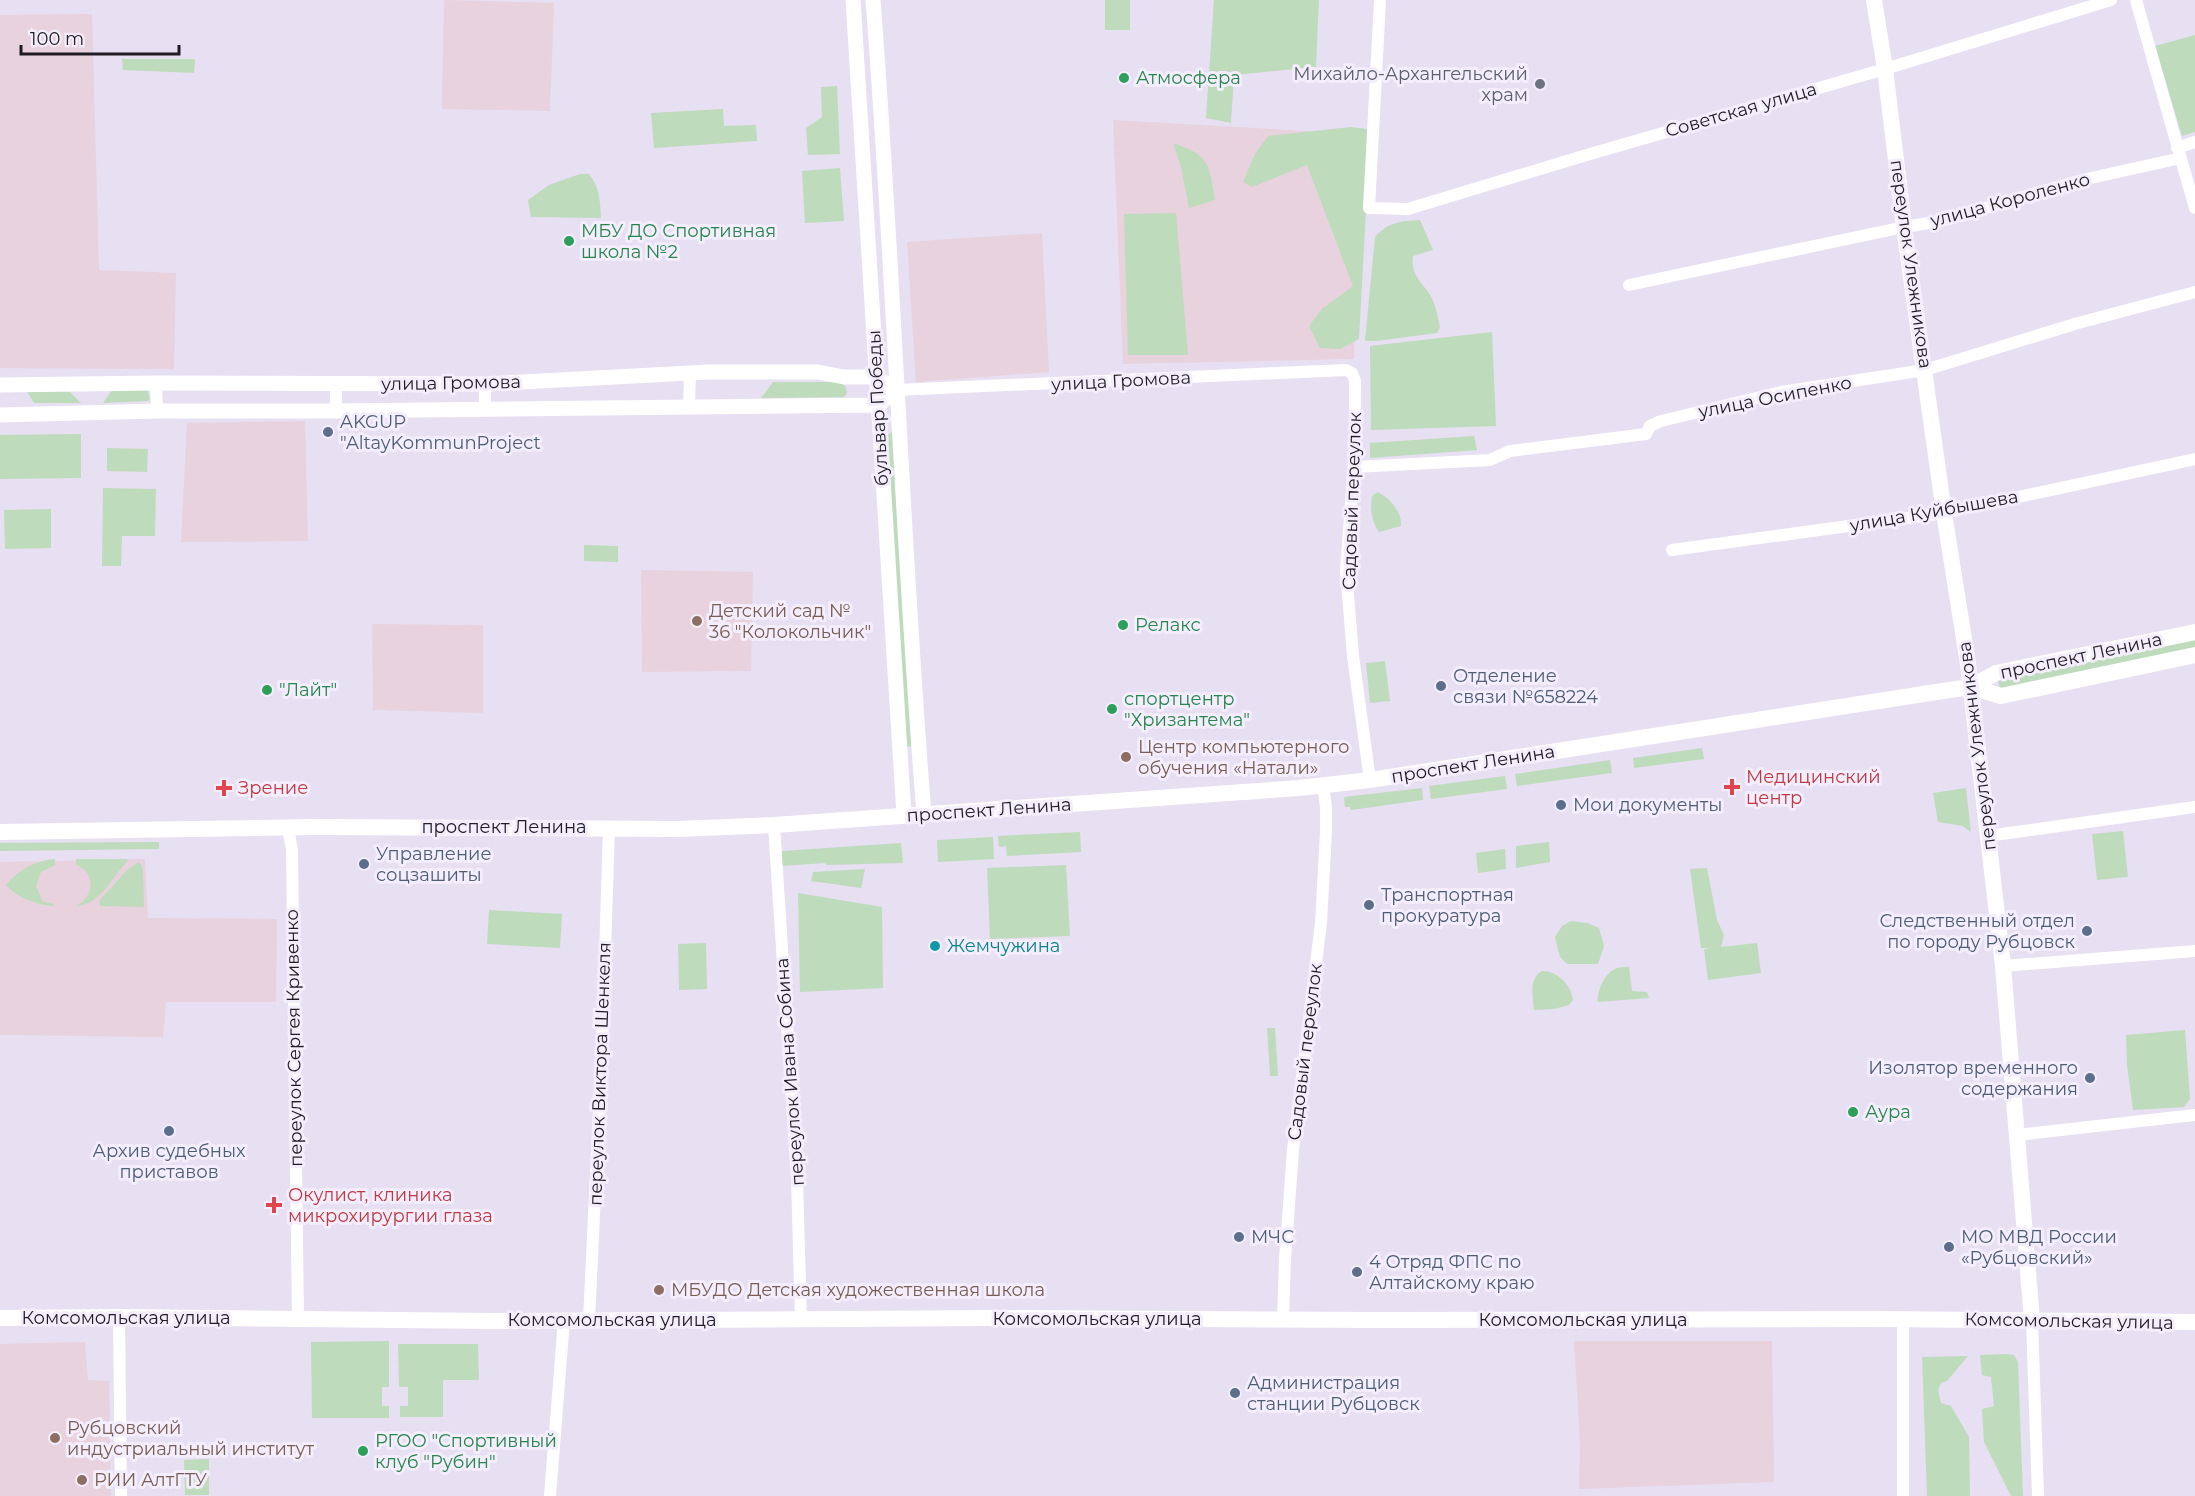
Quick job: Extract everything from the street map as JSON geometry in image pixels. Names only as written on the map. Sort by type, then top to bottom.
[{"type":"main road","name":"переулок Улежникова","points":[[1874,0],[1970,687],[1988,836],[2003,966],[2032,1320]]},
{"type":"main road","name":"проспект Ленина","points":[[0,832],[288,828],[609,827],[678,829],[774,825],[1218,795],[1370,780],[1970,687],[1993,674],[2195,632]]},
{"type":"main road","name":"проспект Ленина","points":[[1970,687],[2001,696],[2195,655]]},
{"type":"main road","name":"Комсомольская улица","points":[[0,1318],[1903,1319],[2195,1322]]},
{"type":"street","name":"бульвар Победы","points":[[853,0],[904,815]]},
{"type":"street","name":"бульвар Победы","points":[[873,0],[924,814]]},
{"type":"street","name":"Советская улица","points":[[1380,0],[1369,208],[1408,209],[1885,69],[2110,0]]},
{"type":"street","points":[[2136,0],[2195,208]]},
{"type":"street","points":[[856,67],[878,67]]},
{"type":"street","name":"улица Короленко","points":[[1629,285],[1904,226],[1941,221],[2179,153],[2195,142]]},
{"type":"street","points":[[863,156],[884,155]]},
{"type":"street","name":"улица Осипенко","points":[[1354,467],[1490,460],[1510,451],[1646,434],[1650,426],[1661,421],[1781,392],[1925,370],[2078,323],[2195,292]]},
{"type":"street","name":"улица Громова","points":[[896,390],[1346,370]]},
{"type":"street","name":"Садовый переулок","points":[[1346,370],[1352,373],[1356,381],[1354,467],[1346,570],[1353,656],[1370,780]]},
{"type":"street","name":"улица Громова","points":[[0,385],[485,384],[690,375],[708,372],[818,372],[844,377],[876,377]]},
{"type":"street","points":[[690,375],[690,405]]},
{"type":"street","points":[[876,377],[896,390],[878,405]]},
{"type":"street","points":[[156,383],[157,411]]},
{"type":"street","points":[[485,384],[485,409]]},
{"type":"street","points":[[336,385],[336,411]]},
{"type":"street","name":"улица Громова","points":[[0,415],[157,411],[878,405]]},
{"type":"street","name":"улица Куйбышева","points":[[1672,550],[1944,513],[2195,459]]},
{"type":"street","points":[[1993,674],[1997,695]]},
{"type":"street","name":"Садовый переулок","points":[[1283,1319],[1285,1248],[1293,1150],[1321,923],[1326,832],[1323,785]]},
{"type":"street","points":[[1988,836],[2195,807]]},
{"type":"street","name":"переулок Ивана Собина","points":[[774,825],[798,1179],[801,1319]]},
{"type":"street","name":"переулок Виктора Шенкеля","points":[[589,1320],[602,1049],[609,827]]},
{"type":"street","name":"переулок Сергея Кривенко","points":[[288,828],[292,850],[298,1319]]},
{"type":"street","points":[[2003,966],[2195,951]]},
{"type":"street","points":[[2017,1135],[2195,1115]]},
{"type":"street","points":[[118,1317],[121,1496]]},
{"type":"street","points":[[1903,1319],[1903,1496]]},
{"type":"street","points":[[550,1496],[564,1320]]},
{"type":"street","name":"переулок Улежникова","points":[[2032,1320],[2038,1496]]},
{"type":"shaded area","points":[[444,0],[554,3],[550,111],[442,109]]},
{"type":"shaded area","points":[[92,14],[99,270],[176,273],[174,369],[0,368],[0,15]]},
{"type":"shaded area","points":[[1113,120],[1359,134],[1354,359],[1123,364]]},
{"type":"shaded area","points":[[1042,233],[1049,372],[916,382],[907,242]]},
{"type":"shaded area","points":[[305,421],[308,541],[181,542],[187,423]]},
{"type":"shaded area","name":"Детский сад № 36 \"Колокольчик\"","points":[[641,570],[753,572],[751,671],[642,672]]},
{"type":"shaded area","points":[[372,624],[483,625],[483,713],[373,710]]},
{"type":"shaded area","points":[[145,859],[148,918],[277,919],[276,1002],[166,1002],[163,1037],[0,1035],[0,862]]},
{"type":"shaded area","points":[[1574,1341],[1772,1341],[1774,1482],[1579,1489],[1580,1442]]},
{"type":"shaded area","name":"Рубцовский индустриальный институт","points":[[85,1342],[88,1380],[109,1381],[111,1496],[0,1496],[0,1344]]},
{"type":"green space","points":[[1105,0],[1130,0],[1130,30],[1105,30]]},
{"type":"green space","points":[[1214,0],[1319,0],[1316,67],[1234,75],[1231,123],[1206,118]]},
{"type":"green space","points":[[2195,35],[2195,132],[2182,136],[2155,46]]},
{"type":"green space","points":[[122,59],[195,59],[194,73],[123,70]]},
{"type":"green space","points":[[837,86],[840,154],[808,155],[806,128],[822,117],[821,87]]},
{"type":"green space","points":[[723,109],[724,126],[756,125],[757,141],[654,148],[651,113]]},
{"type":"green space","points":[[1351,127],[1367,129],[1367,191],[1359,339],[1340,349],[1320,348],[1309,326],[1322,309],[1353,286],[1307,165],[1252,187],[1243,182],[1255,154],[1268,136]]},
{"type":"green space","points":[[1173,143],[1194,152],[1206,162],[1215,200],[1189,208],[1181,167]]},
{"type":"green space","points":[[840,168],[844,221],[805,223],[802,171]]},
{"type":"green space","points":[[580,174],[589,174],[595,184],[600,200],[601,218],[531,217],[528,200],[549,185]]},
{"type":"green space","points":[[1176,213],[1188,355],[1128,355],[1124,214]]},
{"type":"green space","points":[[1420,220],[1433,250],[1413,256],[1413,268],[1432,299],[1440,328],[1437,333],[1365,341],[1375,237],[1390,225]]},
{"type":"green space","points":[[1492,332],[1496,426],[1371,430],[1370,346]]},
{"type":"green space","points":[[773,382],[840,382],[845,386],[847,393],[844,397],[761,398]]},
{"type":"green space","points":[[147,388],[150,399],[148,401],[103,403],[112,390]]},
{"type":"green space","points":[[67,389],[81,403],[34,403],[26,390]]},
{"type":"green space","points":[[893,431],[915,746],[905,747],[887,436]]},
{"type":"green space","points":[[81,434],[81,478],[0,479],[0,435]]},
{"type":"green space","points":[[1474,436],[1477,450],[1370,458],[1370,443]]},
{"type":"green space","points":[[107,448],[148,449],[147,472],[107,471]]},
{"type":"green space","points":[[103,488],[156,489],[155,536],[122,536],[121,566],[102,566]]},
{"type":"green space","points":[[1378,492],[1394,506],[1400,515],[1401,526],[1379,532],[1371,510],[1372,496]]},
{"type":"green space","points":[[51,509],[51,548],[5,549],[4,510]]},
{"type":"green space","points":[[584,545],[618,546],[618,562],[584,561]]},
{"type":"green space","points":[[2195,635],[2195,652],[2001,693],[1997,676]]},
{"type":"green space","points":[[1385,661],[1390,701],[1370,703],[1366,663]]},
{"type":"green space","points":[[1702,748],[1704,759],[1634,768],[1633,758]]},
{"type":"green space","points":[[1610,760],[1612,773],[1517,786],[1515,774]]},
{"type":"green space","points":[[1505,776],[1507,789],[1431,799],[1429,786]]},
{"type":"green space","points":[[1422,788],[1423,800],[1351,810],[1350,807],[1345,807],[1344,797]]},
{"type":"green space","points":[[1966,788],[1971,832],[1963,826],[1938,822],[1933,793]]},
{"type":"green space","points":[[2123,831],[2128,877],[2097,880],[2092,834]]},
{"type":"green space","points":[[1080,832],[1081,852],[1007,856],[1006,846],[999,847],[998,836]]},
{"type":"green space","points":[[993,837],[994,859],[938,862],[937,840]]},
{"type":"green space","points":[[159,842],[159,849],[0,851],[0,843]]},
{"type":"green space","points":[[1549,842],[1550,862],[1516,868],[1516,846]]},
{"type":"green space","points":[[901,843],[903,863],[826,865],[825,863],[782,866],[782,851]]},
{"type":"green space","points":[[1505,849],[1506,869],[1478,873],[1476,853]]},
{"type":"green space","points":[[55,859],[55,865],[41,872],[36,886],[42,901],[54,904],[54,906],[28,900],[16,894],[6,885],[28,867],[41,861]]},
{"type":"green space","points":[[76,859],[127,859],[128,861],[99,895],[85,904],[76,906],[87,897],[91,885],[87,874],[76,865]]},
{"type":"green space","points":[[139,862],[143,869],[144,907],[100,906],[100,900],[128,869]]},
{"type":"green space","points":[[1066,865],[1070,936],[990,939],[987,868]]},
{"type":"green space","points":[[1707,868],[1717,920],[1724,935],[1721,947],[1757,943],[1761,973],[1708,980],[1704,949],[1711,948],[1701,948],[1690,869]]},
{"type":"green space","points":[[865,869],[861,888],[811,881],[813,872]]},
{"type":"green space","points":[[798,893],[882,907],[883,988],[800,992]]},
{"type":"green space","points":[[489,910],[562,914],[560,948],[487,944]]},
{"type":"green space","points":[[1571,921],[1587,923],[1599,928],[1604,946],[1598,964],[1567,964],[1560,957],[1555,937],[1562,926]]},
{"type":"green space","points":[[706,943],[707,989],[679,990],[678,944]]},
{"type":"green space","points":[[1629,967],[1632,991],[1647,992],[1649,998],[1598,1002],[1600,989],[1611,971],[1616,968]]},
{"type":"green space","points":[[1542,971],[1553,973],[1566,984],[1573,1000],[1569,1005],[1554,1009],[1534,1010],[1533,983]]},
{"type":"green space","points":[[1267,1028],[1275,1028],[1278,1076],[1270,1076]]},
{"type":"green space","points":[[2185,1030],[2190,1099],[2184,1107],[2133,1110],[2126,1035]]},
{"type":"green space","points":[[389,1341],[389,1387],[382,1387],[382,1406],[389,1406],[389,1418],[312,1418],[311,1342]]},
{"type":"green space","points":[[398,1344],[478,1344],[479,1380],[443,1380],[443,1417],[400,1417],[400,1406],[408,1406],[408,1387],[399,1387]]},
{"type":"green space","points":[[1980,1355],[2014,1355],[2018,1362],[2023,1496],[2011,1496],[1984,1442],[1982,1409],[1994,1406],[1991,1377],[1982,1375]]},
{"type":"green space","points":[[1968,1356],[1947,1381],[1941,1383],[1938,1390],[1941,1403],[1951,1406],[1969,1437],[1970,1496],[1927,1496],[1922,1357]]},
{"type":"green space","points":[[209,1459],[209,1495],[185,1495],[184,1460]]},
{"type":"place","name":"Атмосфера","points":[[1124,78]]},
{"type":"place","name":"Михайло-Архангельский храм","points":[[1540,84]]},
{"type":"place","name":"МБУ ДО Спортивная школа №2","points":[[569,241]]},
{"type":"place","name":"AKGUP \"AltayKommunProject","points":[[328,432]]},
{"type":"place","name":"Детский сад № 36 \"Колокольчик\"","points":[[697,621]]},
{"type":"place","name":"Релакс","points":[[1123,625]]},
{"type":"place","name":"Отделение связи №658224","points":[[1441,686]]},
{"type":"place","name":"\"Лайт\"","points":[[267,690]]},
{"type":"place","name":"спортцентр \"Хризантема\"","points":[[1112,709]]},
{"type":"place","name":"Центр компьютерного обучения «Натали»","points":[[1126,757]]},
{"type":"place","name":"Медицинский центр","points":[[1732,787]]},
{"type":"place","name":"Зрение","points":[[224,788]]},
{"type":"place","name":"Мои документы","points":[[1561,805]]},
{"type":"place","name":"Управление соцзашиты","points":[[364,864]]},
{"type":"place","name":"Транспортная прокуратура","points":[[1369,905]]},
{"type":"place","name":"Следственный отдел по городу Рубцовск","points":[[2087,931]]},
{"type":"place","name":"Жемчужина","points":[[935,946]]},
{"type":"place","name":"Изолятор временного содержания","points":[[2090,1078]]},
{"type":"place","name":"Аура","points":[[1853,1112]]},
{"type":"place","name":"Архив судебных приставов","points":[[169,1131]]},
{"type":"place","name":"Окулист, клиника микрохирургии глаза","points":[[274,1205]]},
{"type":"place","name":"МЧС","points":[[1239,1237]]},
{"type":"place","name":"МО МВД России «Рубцовский»","points":[[1949,1247]]},
{"type":"place","name":"4 Отряд ФПС по Алтайскому краю","points":[[1357,1272]]},
{"type":"place","name":"МБУДО Детская художественная школа","points":[[659,1290]]},
{"type":"place","name":"Администрация станции Рубцовск","points":[[1235,1393]]},
{"type":"place","name":"Рубцовский индустриальный институт","points":[[55,1438]]},
{"type":"place","name":"РГОО \"Спортивный клуб \"Рубин\"","points":[[363,1451]]},
{"type":"place","name":"РИИ АлтГТУ","points":[[82,1480]]}]
